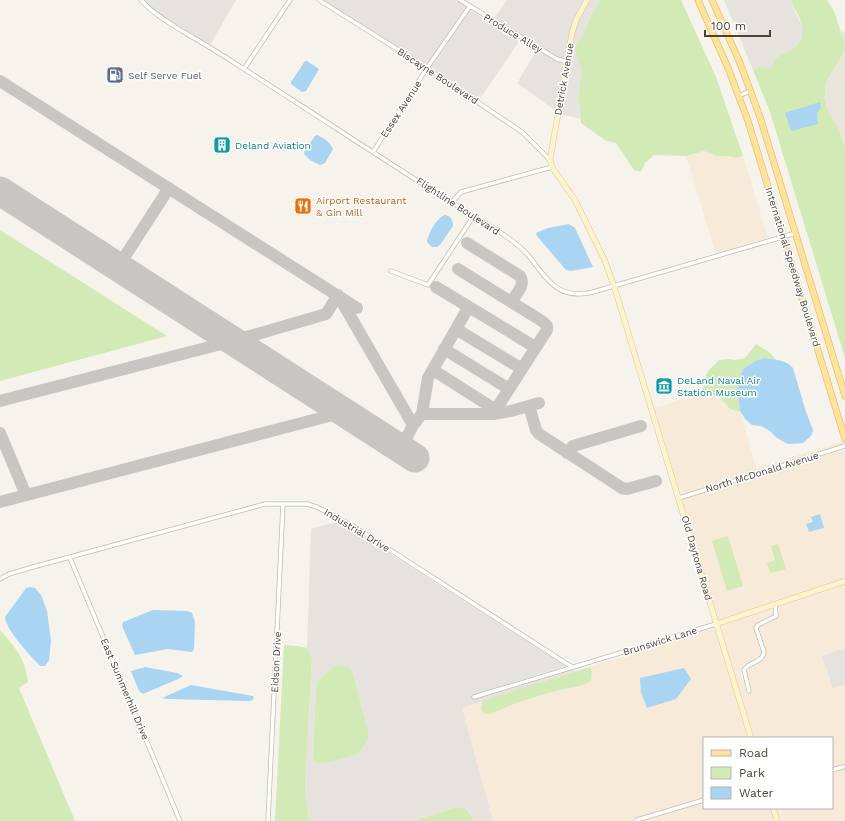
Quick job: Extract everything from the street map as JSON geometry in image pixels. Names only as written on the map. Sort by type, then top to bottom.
[{"type":"main road","name":"International Speedway Boulevard","points":[[698,0],[739,96],[754,140],[845,438]]},
{"type":"main road","name":"International Speedway Boulevard","points":[[712,0],[750,91],[766,136],[845,396]]},
{"type":"street","name":"Flightline Boulevard","points":[[141,0],[159,16],[374,152],[473,217],[496,230],[528,255],[547,280],[564,292],[585,294],[796,232]]},
{"type":"street","points":[[244,69],[290,0]]},
{"type":"street","name":"Biscayne Boulevard","points":[[319,0],[427,68],[522,132],[550,160]]},
{"type":"street","name":"Produce Alley","points":[[460,0],[557,60],[567,62]]},
{"type":"street","name":"Detrick Avenue","points":[[550,160],[572,32],[576,20],[587,0]]},
{"type":"street","name":"Essex Avenue","points":[[374,152],[427,68],[470,6]]},
{"type":"street","points":[[739,96],[750,91]]},
{"type":"street","points":[[550,160],[552,167],[575,200],[605,261],[614,286]]},
{"type":"street","points":[[451,203],[461,192],[552,167]]},
{"type":"street","points":[[391,271],[428,285],[473,217]]},
{"type":"street","name":"Old Daytona Road","points":[[614,286],[751,737]]},
{"type":"street","name":"North McDonald Avenue","points":[[679,498],[845,446]]},
{"type":"street","name":"Industrial Drive","points":[[0,579],[9,574],[265,504],[308,504],[326,511],[353,526],[572,667]]},
{"type":"street","name":"Eidson Drive","points":[[268,821],[283,504]]},
{"type":"street","name":"East Summerhill Drive","points":[[70,558],[180,821]]},
{"type":"street","name":"Brunswick Lane","points":[[474,697],[716,624],[845,581]]},
{"type":"street","points":[[749,691],[744,670],[748,665],[760,660],[764,652],[756,628],[758,625],[776,616],[775,604]]},
{"type":"street","points":[[833,770],[843,767]]},
{"type":"street","points":[[637,820],[703,800]]},
{"type":"street","points":[[773,809],[777,821]]},
{"type":"shaded area","points":[[144,0],[236,0],[210,45],[160,14]]},
{"type":"shaded area","points":[[323,0],[456,0],[466,7],[427,65]]},
{"type":"shaded area","points":[[507,0],[584,0],[574,19],[565,59],[559,57],[494,18]]},
{"type":"shaded area","points":[[590,0],[600,0],[588,21],[584,35],[577,43],[575,52],[582,73],[578,99],[581,119],[561,114],[575,33],[579,20]]},
{"type":"shaded area","points":[[724,0],[791,0],[793,8],[802,25],[802,35],[799,45],[772,68],[761,66],[753,70]]},
{"type":"shaded area","points":[[470,10],[520,40],[479,100],[431,67]]},
{"type":"shaded area","points":[[845,31],[845,44],[841,32]]},
{"type":"shaded area","points":[[845,44],[845,147],[839,129],[829,113],[824,97],[826,82],[843,54]]},
{"type":"shaded area","points":[[537,50],[564,64],[556,111],[517,83]]},
{"type":"shaded area","points":[[704,151],[716,156],[736,158],[743,156],[768,238],[716,254],[686,156]]},
{"type":"shaded area","points":[[704,392],[714,394],[732,411],[740,411],[756,468],[841,442],[842,445],[681,495],[654,408]]},
{"type":"shaded area","points":[[843,449],[845,455],[845,579],[718,621],[682,499]]},
{"type":"shaded area","points":[[339,521],[566,666],[518,681],[519,685],[571,669],[577,671],[462,708],[493,821],[473,821],[469,811],[454,808],[412,821],[309,821],[305,788],[312,657],[307,648],[311,529]],"holes":[[[353,673],[368,730],[368,741],[360,752],[319,764],[313,760],[316,684]]]},
{"type":"shaded area","points":[[845,584],[845,765],[833,768],[833,737],[754,737],[719,625],[773,607],[774,614],[757,623],[754,627],[761,655],[759,658],[746,663],[741,669],[741,675],[747,693],[751,692],[746,670],[749,666],[762,661],[765,657],[766,651],[759,628],[760,626],[778,617],[778,605]]},
{"type":"shaded area","points":[[715,628],[748,737],[703,737],[703,797],[634,819],[634,821],[493,821],[462,708],[482,701],[481,709],[484,714],[490,714],[519,702],[555,691],[580,686],[592,676],[590,667]],"holes":[[[666,673],[676,699],[647,708],[643,678]]]},
{"type":"shaded area","points":[[845,648],[845,684],[833,688],[822,656]]},
{"type":"shaded area","points":[[845,768],[845,821],[780,821],[776,809],[833,809],[833,773]]},
{"type":"shaded area","points":[[703,802],[703,809],[770,809],[774,819],[769,821],[641,821]]},
{"type":"green space","points":[[600,0],[681,0],[716,77],[743,156],[736,158],[716,156],[704,151],[686,156],[654,155],[645,163],[641,172],[634,170],[616,143],[606,141],[581,123],[578,99],[582,73],[575,52],[577,43],[584,35],[588,21]]},
{"type":"green space","points":[[791,0],[827,0],[834,11],[845,44],[843,54],[826,82],[824,97],[829,113],[839,129],[845,147],[845,358],[770,112],[753,70],[761,66],[772,68],[775,61],[779,57],[795,48],[799,43],[802,36],[802,26]]},
{"type":"green space","points":[[0,230],[167,336],[0,381]]},
{"type":"green space","points":[[756,344],[770,353],[776,360],[765,358],[757,360],[743,369],[737,384],[740,411],[731,409],[718,397],[703,390],[705,377],[709,370],[719,360],[735,360],[745,358]]},
{"type":"green space","points":[[728,536],[743,586],[727,591],[712,541]]},
{"type":"green space","points":[[778,544],[786,569],[770,573],[767,563],[775,560],[771,546]]},
{"type":"green space","points":[[0,630],[14,647],[25,666],[28,682],[19,688],[75,821],[0,821]]},
{"type":"green space","points":[[284,645],[307,648],[312,657],[305,788],[309,821],[275,821]]},
{"type":"green space","points":[[337,666],[348,667],[353,673],[368,730],[368,741],[360,752],[349,757],[319,764],[313,760],[316,684],[326,673]]},
{"type":"green space","points":[[590,667],[592,671],[591,681],[580,686],[555,691],[519,702],[490,714],[484,714],[481,709],[482,701]]},
{"type":"green space","points":[[454,808],[462,808],[467,810],[473,821],[412,821]]},
{"type":"water","points":[[305,61],[319,69],[306,91],[302,92],[291,84],[291,82]]},
{"type":"water","points":[[820,102],[821,107],[817,113],[818,124],[791,131],[785,113]]},
{"type":"water","points":[[317,135],[326,140],[333,149],[325,163],[320,165],[310,160],[304,154],[305,150]]},
{"type":"water","points":[[445,215],[449,216],[453,222],[453,226],[440,245],[437,247],[432,247],[427,242],[429,235],[436,222]]},
{"type":"water","points":[[569,224],[575,228],[593,267],[571,271],[566,270],[536,233],[548,228]]},
{"type":"water","points":[[765,358],[784,361],[793,368],[813,430],[811,436],[803,443],[788,444],[761,426],[752,425],[746,420],[740,411],[737,384],[743,369],[757,360]]},
{"type":"water","points":[[820,514],[824,528],[809,532],[806,524],[813,522],[811,517]]},
{"type":"water","points":[[26,588],[35,588],[41,595],[47,611],[51,641],[49,660],[45,666],[40,666],[14,636],[5,617]]},
{"type":"water","points":[[153,610],[187,611],[192,613],[195,622],[194,649],[192,652],[168,649],[135,655],[122,626],[123,622]]},
{"type":"water","points":[[145,667],[177,673],[183,676],[143,694],[139,691],[131,671]]},
{"type":"water","points":[[684,668],[691,679],[676,699],[647,708],[641,692],[640,678]]},
{"type":"water","points":[[191,685],[253,696],[254,699],[250,701],[162,698]]},
{"type":"taxiway","points":[[0,81],[357,308]]},
{"type":"taxiway","points":[[118,267],[169,188]]},
{"type":"taxiway","points":[[467,243],[520,276],[522,279],[521,286],[511,302]]},
{"type":"taxiway","points":[[458,269],[542,321],[547,326],[547,330],[493,414]]},
{"type":"taxiway","points":[[436,287],[535,347]]},
{"type":"taxiway","points":[[0,401],[233,341],[326,314],[338,295],[413,425],[401,449]]},
{"type":"taxiway","points":[[422,414],[428,378],[468,308]]},
{"type":"taxiway","points":[[456,329],[522,369]]},
{"type":"taxiway","points":[[444,349],[509,389]]},
{"type":"taxiway","points":[[433,370],[496,410]]},
{"type":"taxiway","points":[[413,425],[422,414],[493,414],[511,411],[539,403]]},
{"type":"taxiway","points":[[529,406],[536,430],[539,434],[622,488],[627,489],[656,481]]},
{"type":"taxiway","points":[[0,502],[344,412]]},
{"type":"taxiway","points":[[567,453],[573,446],[641,426]]},
{"type":"taxiway","points":[[0,433],[26,495]]},
{"type":"runway","points":[[0,191],[415,458]]},
{"type":"place","name":"Self Serve Fuel","points":[[115,75]]},
{"type":"place","name":"Deland Aviation","points":[[222,145]]},
{"type":"place","name":"Airport Restaurant & Gin Mill","points":[[303,206]]},
{"type":"place","name":"DeLand Naval Air Station Museum","points":[[664,386]]}]
